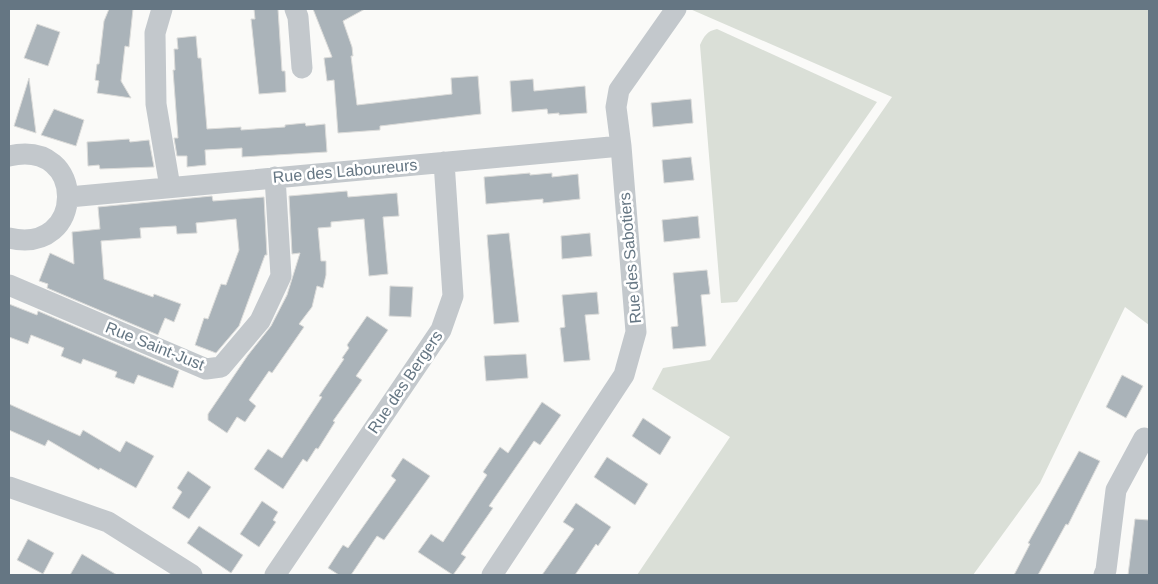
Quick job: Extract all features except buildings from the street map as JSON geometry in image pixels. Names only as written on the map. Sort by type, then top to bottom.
[{"type":"street","points":[[162,9],[155,33],[156,104],[170,187]]},
{"type":"street","points":[[295,9],[298,17],[302,68]]},
{"type":"street","name":"Rue des Sabotiers","points":[[492,575],[624,375],[636,332],[621,146],[616,107],[619,90],[676,9]]},
{"type":"street","name":"Rue des Laboureurs","points":[[69,197],[621,146]]},
{"type":"street","points":[[9,156],[22,153],[36,155],[49,160],[60,170],[66,183],[69,197],[67,211],[60,223],[50,233],[37,239],[23,241],[9,239]]},
{"type":"street","name":"Rue des Bergers","points":[[275,575],[441,330],[453,296],[444,162]]},
{"type":"street","name":"Rue Saint-Just","points":[[9,285],[206,369],[221,367],[260,321],[281,276],[275,178]]},
{"type":"street","points":[[1104,575],[1116,490],[1144,438]]},
{"type":"street","points":[[9,487],[108,522],[192,575]]},
{"type":"shaded area","points":[[690,9],[1149,9],[1149,325],[1125,307],[1040,483],[973,575],[637,575],[730,437],[652,389],[663,368],[710,360],[892,97]]},
{"type":"shaded area","points":[[717,29],[877,102],[737,302],[721,303],[700,45],[706,34]]}]
